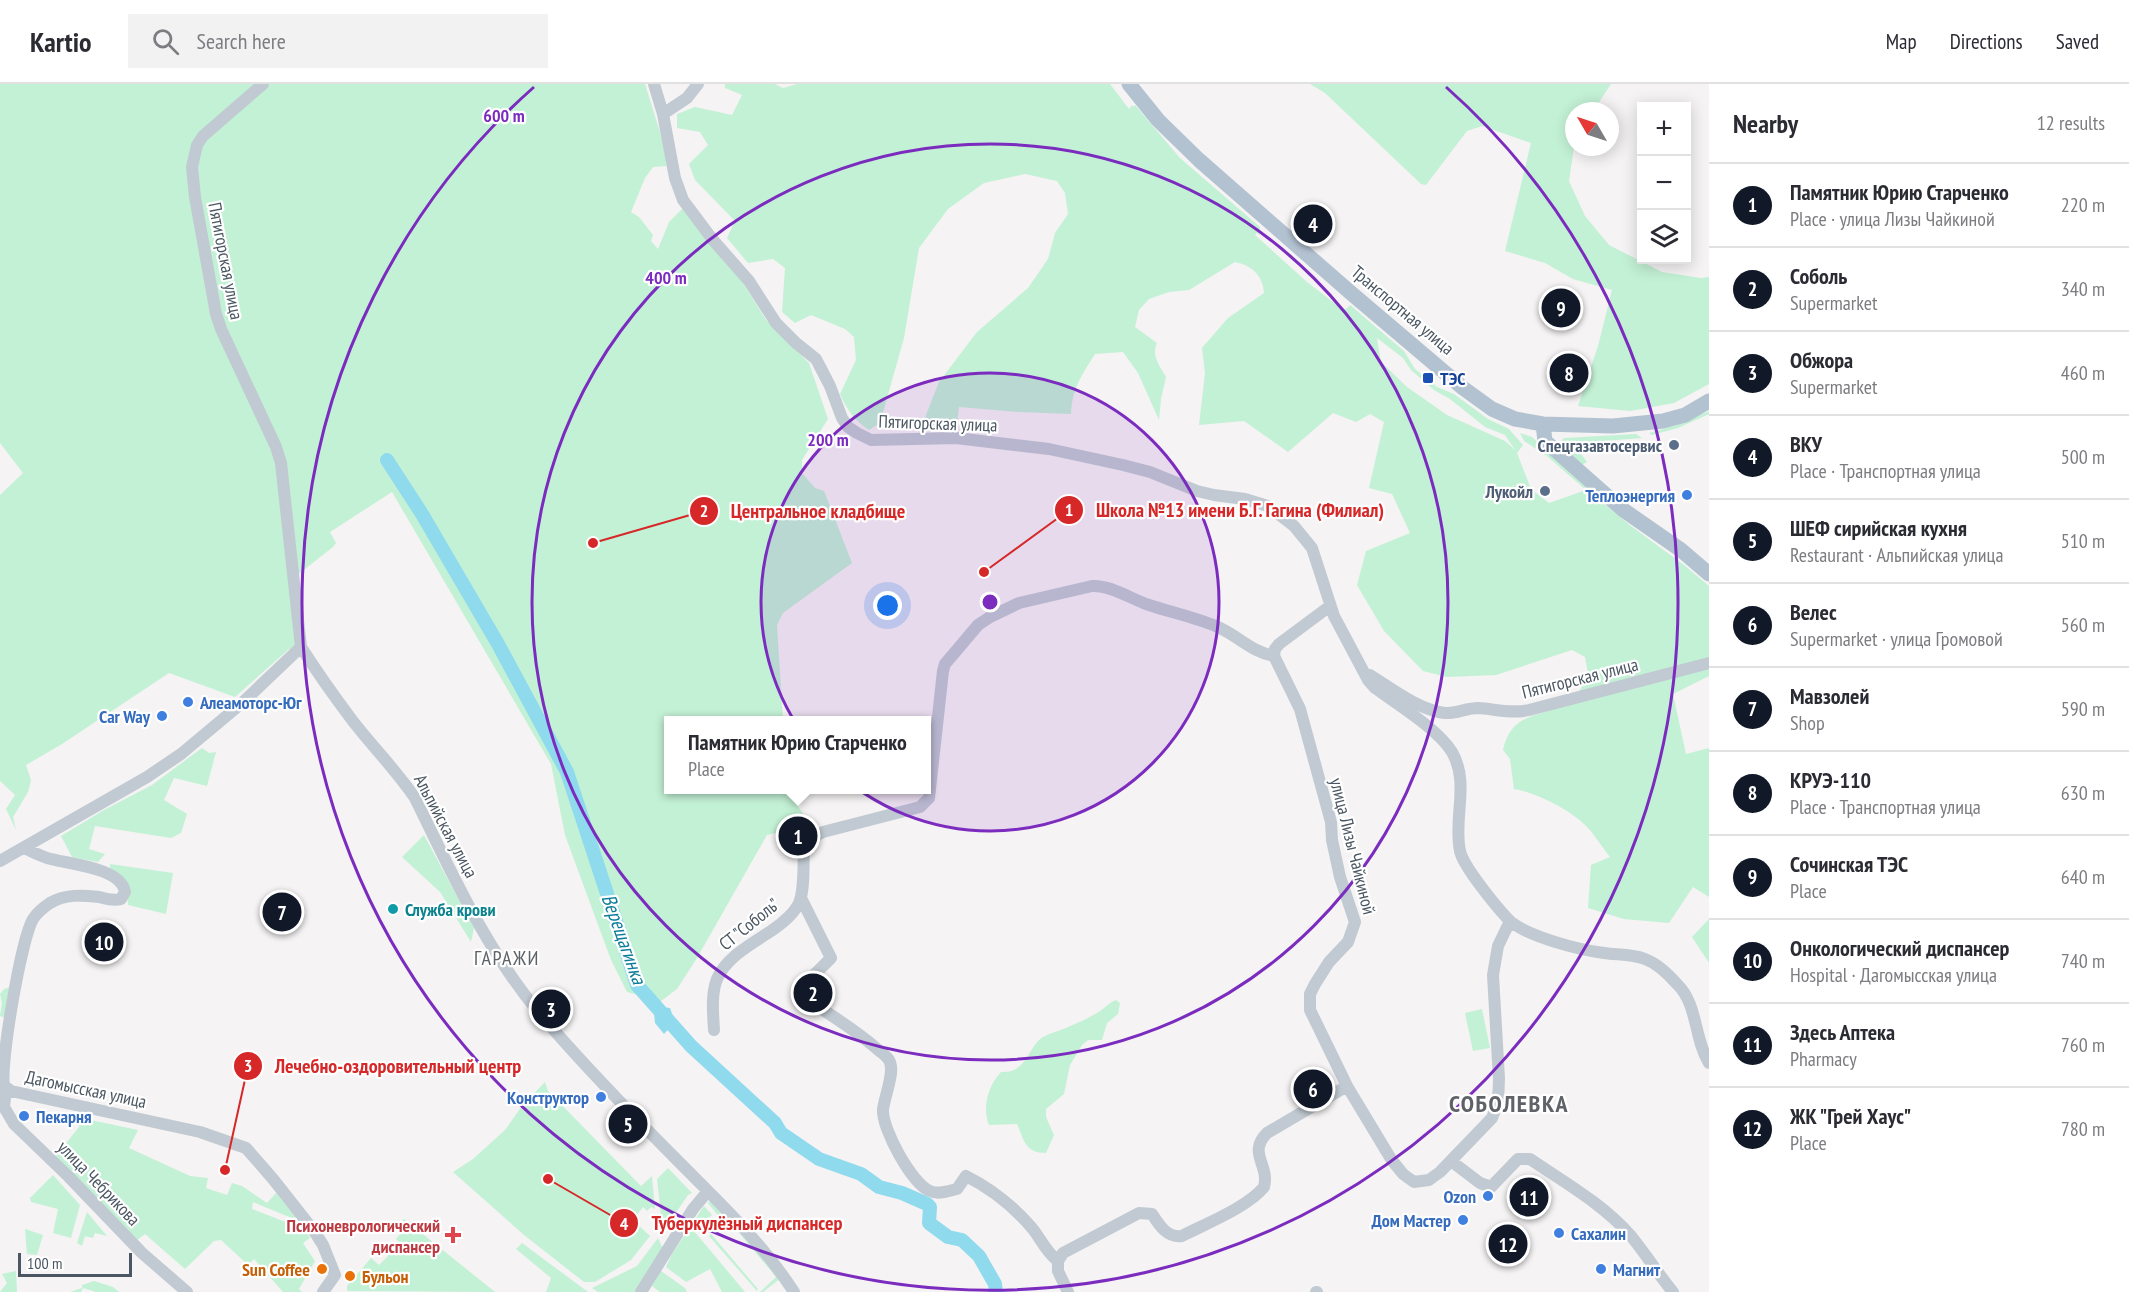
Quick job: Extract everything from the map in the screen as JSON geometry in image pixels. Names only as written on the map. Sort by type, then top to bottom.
[{"type":"main road","name":"Транспортная улица","points":[[1129,84],[1158,120],[1199,160],[1464,388],[1505,415],[1543,424],[1603,426],[1663,421],[1685,415],[1709,401]]},
{"type":"main road","points":[[1543,424],[1545,441],[1622,509],[1681,550],[1709,574]]},
{"type":"street","name":"Пятигорская улица","points":[[263,84],[203,136],[197,145],[192,167],[195,197],[216,314],[281,463],[302,647]]},
{"type":"street","name":"Пятигорская улица","points":[[654,84],[663,114],[675,178],[683,200],[713,240],[749,281],[776,323],[790,339],[816,359],[848,427],[856,434],[871,440],[956,438],[1049,449],[1132,467],[1206,493],[1245,499],[1268,506],[1294,526],[1312,548],[1330,606],[1361,670],[1372,685],[1430,729],[1453,754],[1461,777],[1460,853],[1470,871],[1510,921],[1564,945],[1633,956],[1650,961],[1684,991],[1698,1040],[1709,1063]]},
{"type":"street","points":[[663,114],[687,98],[698,84]]},
{"type":"street","name":"СТ \"Соболь\"","points":[[931,792],[943,667],[978,625],[1003,610],[1042,597],[1100,586],[1222,629],[1262,653],[1274,656]]},
{"type":"street","points":[[1274,656],[1279,644],[1330,606]]},
{"type":"street","points":[[0,861],[147,777],[180,754],[242,704],[302,647]]},
{"type":"street","name":"Альпийская улица","points":[[302,647],[352,720],[403,780],[415,798],[477,923],[503,966],[571,1049],[741,1224],[773,1260],[794,1292]]},
{"type":"street","name":"улица Лизы Чайкиной","points":[[1274,656],[1300,709],[1331,822],[1332,840],[1340,877],[1355,922],[1348,942],[1321,973],[1310,994],[1310,1010],[1347,1086],[1391,1159],[1403,1174],[1414,1182],[1430,1180],[1451,1161]]},
{"type":"street","name":"Пятигорская улица","points":[[1361,670],[1430,709],[1445,713],[1472,708],[1509,712],[1529,710],[1709,663]]},
{"type":"street","name":"СТ \"Соболь\"","points":[[714,1030],[714,992],[721,972],[740,952],[790,916],[798,905],[801,898],[805,845],[823,832],[921,807],[926,803],[930,794]]},
{"type":"street","name":"Дагомысская улица","points":[[25,848],[48,858],[102,871],[121,883],[125,892],[118,900],[70,896],[50,903],[33,920],[25,943],[7,1040],[3,1079],[6,1088],[69,1105],[200,1132],[246,1148],[273,1179],[323,1245],[335,1275],[323,1292]]},
{"type":"street","points":[[801,898],[831,958],[797,992],[852,1028],[889,1061],[891,1069],[883,1109],[884,1118],[888,1133],[918,1182],[928,1191],[939,1192],[957,1189],[966,1176],[988,1187],[1023,1219],[1038,1236],[1046,1250],[1058,1261]]},
{"type":"street","points":[[1510,921],[1498,946],[1492,975],[1499,1079],[1497,1106],[1492,1118],[1451,1161],[1480,1183],[1491,1187],[1518,1159],[1530,1159],[1585,1197],[1630,1235],[1673,1292]]},
{"type":"street","points":[[1068,1292],[1058,1271],[1058,1261],[1064,1253],[1139,1213],[1152,1214],[1167,1233],[1175,1237],[1182,1236],[1233,1209],[1261,1191],[1266,1182],[1258,1152],[1260,1140],[1266,1133],[1347,1086]]},
{"type":"street","name":"улица Чебрикова","points":[[6,1088],[4,1107],[14,1124],[69,1176],[142,1253],[187,1292]]},
{"type":"street","points":[[641,1292],[693,1209],[708,1191]]},
{"type":"green space","points":[[0,84],[645,84],[664,145],[667,166],[653,167],[645,178],[631,212],[639,217],[653,235],[651,241],[658,249],[669,222],[683,208],[736,272],[766,320],[809,363],[828,419],[802,460],[802,473],[815,488],[824,491],[852,563],[783,613],[777,625],[783,716],[664,716],[664,794],[791,794],[810,825],[767,835],[677,989],[661,1001],[627,992],[611,960],[565,835],[551,764],[392,492],[330,532],[336,543],[333,547],[296,576],[298,656],[289,649],[235,697],[169,673],[62,744],[26,765],[31,780],[28,792],[13,817],[16,830],[6,809],[15,795],[0,781],[0,495],[23,473],[0,443]]},
{"type":"green space","points":[[725,84],[775,84],[783,88],[797,84],[1110,84],[1129,109],[1135,105],[1180,158],[1260,227],[1260,235],[1257,233],[1255,235],[1307,282],[1342,309],[1350,305],[1404,351],[1415,369],[1437,387],[1454,394],[1488,419],[1509,429],[1523,445],[1517,453],[1531,489],[1549,503],[1586,490],[1547,456],[1524,441],[1520,433],[1532,437],[1588,487],[1587,490],[1709,586],[1709,676],[1673,694],[1686,754],[1709,748],[1709,897],[1693,887],[1669,923],[1624,919],[1588,908],[1591,865],[1610,857],[1589,830],[1571,814],[1542,798],[1514,789],[1510,759],[1503,750],[1508,736],[1524,719],[1567,703],[1577,694],[1588,674],[1585,657],[1572,650],[1496,675],[1447,677],[1423,671],[1384,631],[1357,585],[1366,551],[1410,533],[1392,494],[1369,488],[1384,422],[1370,414],[1356,422],[1333,413],[1288,452],[1244,421],[1199,425],[1205,373],[1202,348],[1228,318],[1264,293],[1259,276],[1251,268],[1235,262],[1189,290],[1169,292],[1149,299],[1139,310],[1135,327],[1157,343],[1156,357],[1166,377],[1159,420],[1138,373],[1123,352],[1095,354],[1076,389],[1071,414],[959,407],[957,425],[925,425],[924,420],[939,382],[977,332],[1028,288],[1048,259],[1055,233],[1068,214],[1065,193],[1057,181],[1025,174],[984,183],[948,209],[919,248],[904,338],[880,423],[869,430],[852,415],[840,394],[856,360],[854,337],[845,329],[811,315],[795,323],[782,312],[785,268],[773,259],[748,263],[727,238],[735,221],[695,180],[689,164],[708,145],[700,132],[677,128],[677,114],[695,107],[732,115],[742,95],[725,88]],"holes":[[[1377,338],[1403,358],[1411,370],[1434,390],[1450,399],[1485,427],[1505,435],[1515,450],[1505,441],[1447,415],[1407,387],[1381,362]]]},
{"type":"green space","points":[[1310,84],[1611,84],[1599,102],[1565,102],[1565,156],[1573,156],[1569,181],[1585,216],[1609,245],[1637,259],[1637,264],[1646,264],[1662,272],[1701,278],[1709,277],[1709,384],[1674,403],[1630,411],[1578,406],[1598,346],[1612,290],[1573,279],[1545,263],[1505,251],[1531,143],[1482,126],[1467,131],[1426,185],[1421,184],[1325,93]]},
{"type":"green space","points":[[1709,411],[1709,414],[1678,428],[1652,435],[1649,433],[1677,425]]},
{"type":"green space","points":[[1636,434],[1642,438],[1577,443],[1576,447],[1587,462],[1582,465],[1561,445],[1564,438]]},
{"type":"green space","points":[[202,748],[209,753],[216,752],[207,786],[174,778],[164,800],[187,814],[181,833],[171,838],[95,826],[89,849],[105,854],[98,862],[72,857],[61,836],[152,785]]},
{"type":"green space","points":[[424,835],[474,928],[471,942],[440,892],[402,857]]},
{"type":"green space","points":[[110,864],[173,873],[166,914],[128,905],[127,888],[110,871]]},
{"type":"green space","points":[[1709,919],[1709,963],[1692,937]]},
{"type":"green space","points":[[20,984],[12,1020],[0,1016],[2,1003],[0,994],[4,989]]},
{"type":"green space","points":[[1116,1000],[1120,1003],[1118,1014],[1107,1023],[1102,1040],[1088,1040],[1082,1045],[1070,1065],[1064,1094],[1046,1109],[1046,1117],[1054,1135],[1046,1153],[1029,1148],[1017,1124],[989,1125],[986,1104],[990,1090],[1001,1072],[1009,1072],[1020,1066],[1043,1037],[1088,1018]]},
{"type":"green space","points":[[1482,1009],[1490,1048],[1473,1051],[1465,1013]]},
{"type":"green space","points":[[545,1082],[548,1091],[641,1186],[652,1176],[655,1209],[651,1207],[647,1211],[643,1207],[633,1220],[650,1236],[631,1260],[595,1282],[584,1282],[524,1235],[453,1172],[473,1159],[505,1130],[522,1106]]},
{"type":"green space","points":[[81,1118],[138,1130],[129,1148],[190,1176],[208,1178],[206,1188],[227,1195],[232,1183],[242,1186],[267,1203],[276,1193],[299,1221],[253,1202],[252,1209],[306,1230],[310,1238],[303,1243],[315,1261],[299,1289],[302,1292],[283,1292],[254,1259],[248,1265],[221,1240],[214,1241],[185,1269],[145,1234],[137,1240],[55,1157],[79,1127]]},
{"type":"green space","points":[[668,1168],[692,1193],[688,1195],[664,1230],[657,1179]]},
{"type":"green space","points":[[53,1175],[80,1205],[71,1238],[53,1233],[58,1209],[31,1202],[30,1198]]},
{"type":"green space","points":[[712,1198],[781,1278],[763,1292],[760,1292],[776,1277],[724,1215],[720,1218],[708,1203]]},
{"type":"green space","points":[[704,1206],[712,1215],[694,1231],[745,1292],[722,1292],[710,1269],[686,1282],[666,1267]]},
{"type":"green space","points":[[87,1212],[107,1236],[95,1233],[93,1238],[85,1236],[82,1246],[77,1243]]},
{"type":"green space","points":[[404,1219],[495,1292],[347,1291],[347,1286],[371,1258],[379,1265],[388,1256],[386,1252],[398,1241],[396,1239],[400,1234],[395,1227]]},
{"type":"green space","points":[[25,1229],[43,1235],[37,1255],[27,1254]]},
{"type":"green space","points":[[711,1234],[758,1289],[757,1291],[709,1236]]},
{"type":"green space","points":[[658,1238],[663,1249],[635,1292],[598,1292],[592,1288],[637,1266]]},
{"type":"green space","points":[[522,1243],[588,1292],[546,1292],[551,1278],[516,1249]]},
{"type":"green space","points":[[16,1271],[17,1292],[0,1292],[7,1283],[2,1274]]},
{"type":"green space","points":[[661,1271],[685,1288],[687,1292],[660,1292],[652,1286]]},
{"type":"green space","points":[[94,1281],[113,1287],[119,1292],[96,1292],[83,1288],[81,1292],[70,1292]]},
{"type":"water","points":[[662,1007],[670,1008],[675,1022],[664,1034],[655,1023],[654,1013]]},
{"type":"waterway","name":"Верещагинка","points":[[387,460],[422,514],[498,644],[567,772],[637,985],[691,1046],[775,1123],[781,1133],[819,1159],[861,1174],[879,1187],[902,1193],[927,1204],[930,1207],[929,1223],[948,1237],[962,1240],[979,1256],[995,1284],[996,1292]]},
{"type":"place","name":"ВКУ","points":[[1313,224]]},
{"type":"place","name":"Сочинская ТЭС","points":[[1561,308]]},
{"type":"place","name":"КРУЭ-110","points":[[1569,373]]},
{"type":"place","name":"ТЭС","points":[[1428,378]]},
{"type":"place","name":"Спецгазавтосервис","points":[[1674,445]]},
{"type":"place","name":"Лукойл","points":[[1545,491]]},
{"type":"place","name":"Теплоэнергия","points":[[1687,495]]},
{"type":"place","name":"Центральное кладбище","points":[[593,543]]},
{"type":"place","name":"Школа №13 имени Б.Г. Гагина (Филиал)","points":[[984,572]]},
{"type":"place","name":"Алеамоторс-Юг","points":[[188,702]]},
{"type":"place","name":"Car Way","points":[[162,716]]},
{"type":"place","name":"Памятник Юрию Старченко","points":[[798,836]]},
{"type":"place","name":"Служба крови","points":[[393,909]]},
{"type":"place","name":"Мавзолей","points":[[282,912]]},
{"type":"place","name":"Онкологический диспансер","points":[[104,942]]},
{"type":"place","name":"Соболь","points":[[813,993]]},
{"type":"place","name":"Обжора","points":[[551,1009]]},
{"type":"place","name":"Велес","points":[[1313,1089]]},
{"type":"place","name":"Конструктор","points":[[601,1097]]},
{"type":"place","name":"Пекарня","points":[[24,1116]]},
{"type":"place","name":"ШЕФ сирийская кухня","points":[[628,1124]]},
{"type":"place","name":"Лечебно-оздоровительный центр","points":[[225,1170]]},
{"type":"place","name":"Туберкулёзный диспансер","points":[[548,1179]]},
{"type":"place","name":"Ozon","points":[[1488,1196]]},
{"type":"place","name":"Здесь Аптека","points":[[1529,1197]]},
{"type":"place","name":"Дом Мастер","points":[[1463,1220]]},
{"type":"place","name":"Сахалин","points":[[1559,1233]]},
{"type":"place","name":"Психоневрологический диспансер","points":[[453,1235]]},
{"type":"place","name":"ЖК \"Грей Хаус\"","points":[[1508,1244]]},
{"type":"place","name":"Sun Coffee","points":[[322,1269]]},
{"type":"place","name":"Магнит","points":[[1601,1269]]},
{"type":"place","name":"Бульон","points":[[350,1276]]},
{"type":"district","name":"ГАРАЖИ","points":[[507,958]]},
{"type":"district","name":"СОБОЛЕВКА","points":[[1509,1103]]}]
